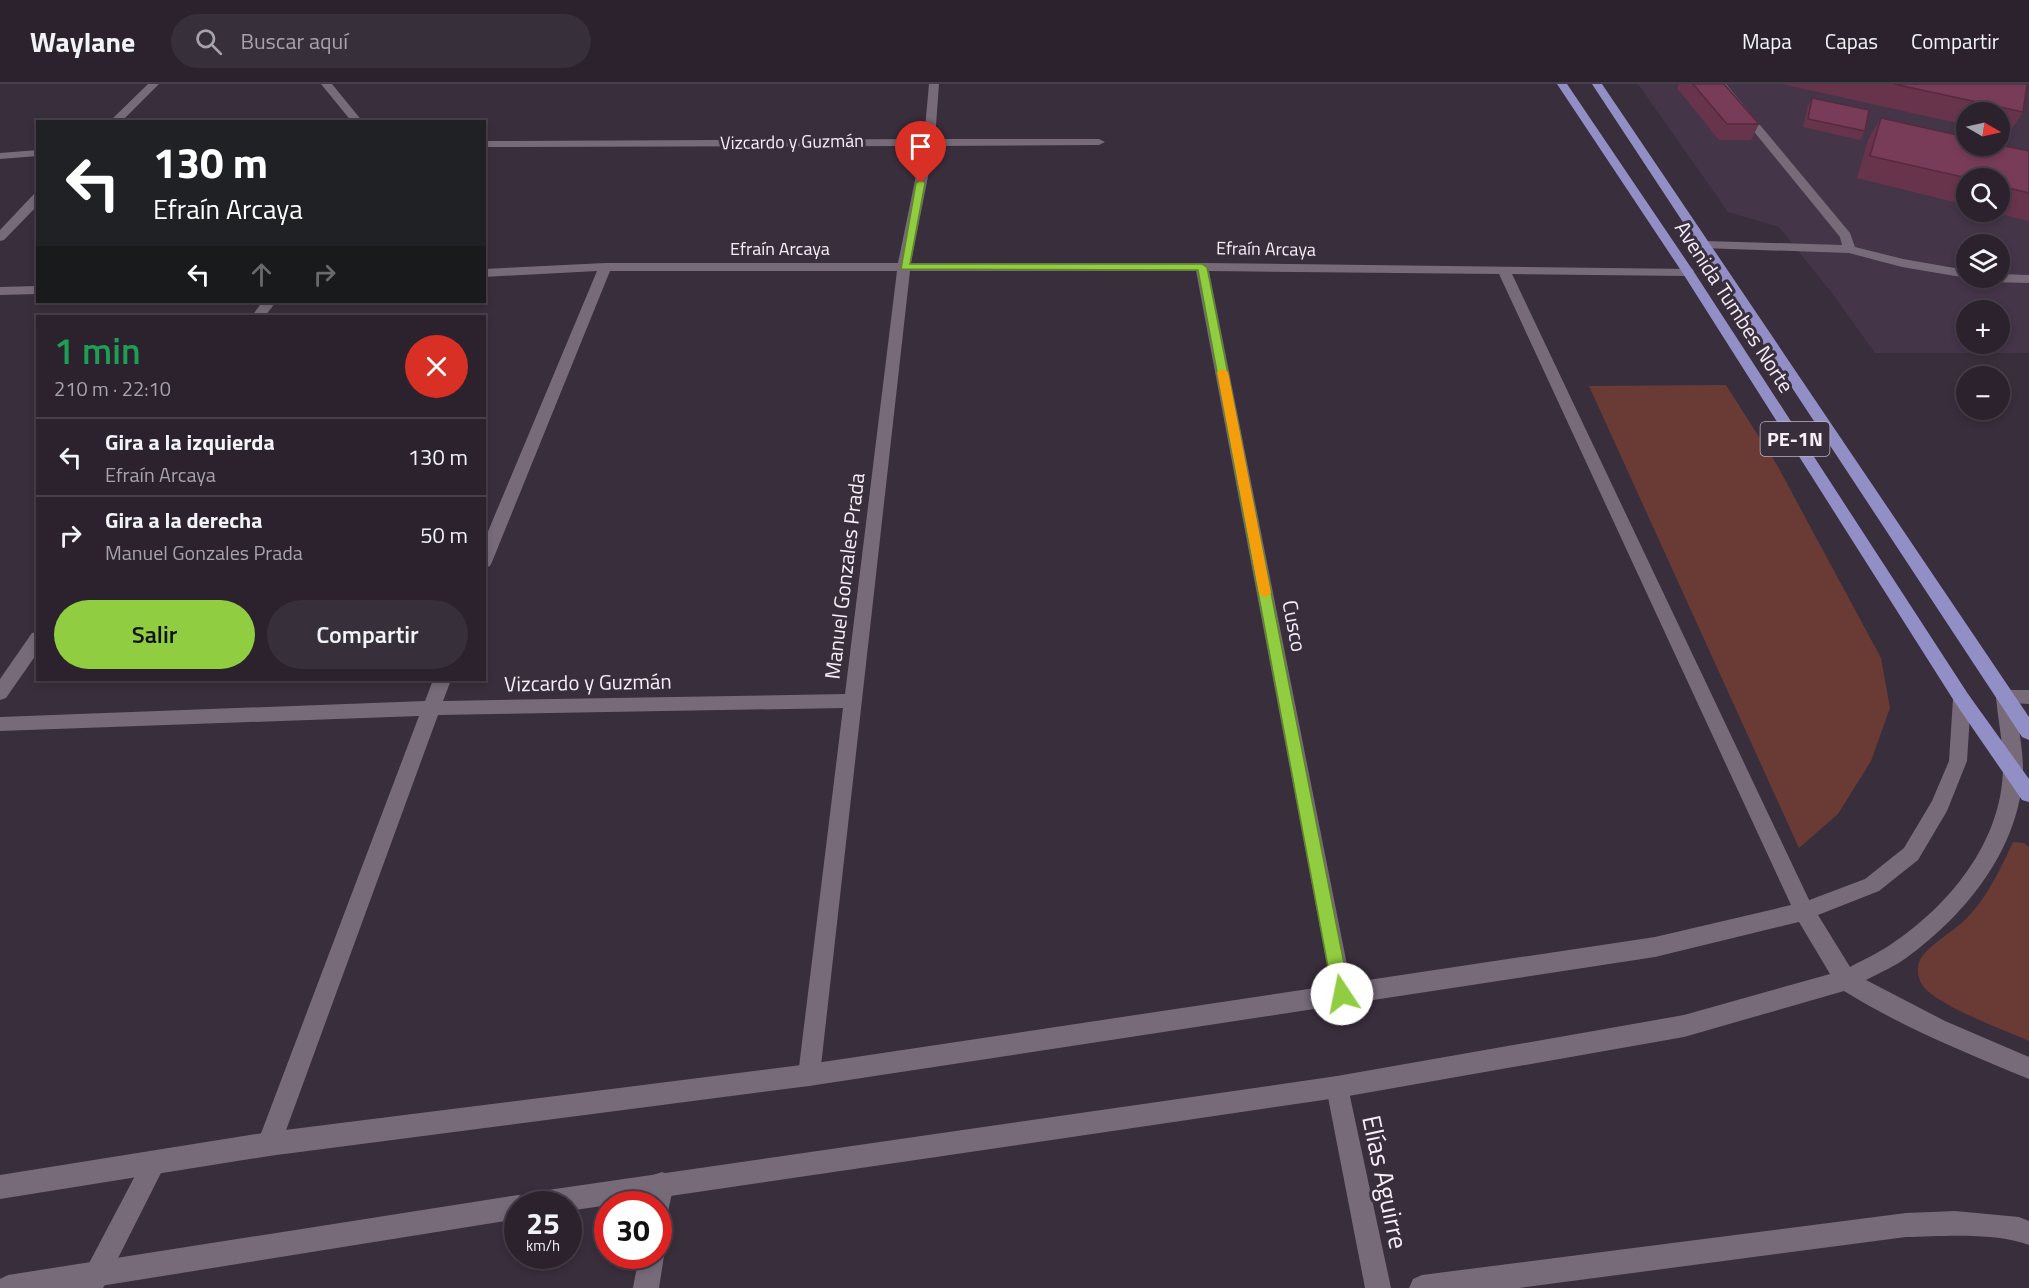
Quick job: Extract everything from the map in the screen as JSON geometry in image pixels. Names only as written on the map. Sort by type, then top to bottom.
[{"type":"highway","name":"Avenida Tumbes Norte","points":[[1562,84],[1688,272],[1962,699],[2029,794]]},
{"type":"highway","name":"Avenida Tumbes Norte","points":[[1597,84],[2029,732]]},
{"type":"street","points":[[116,120],[154,84]]},
{"type":"street","points":[[326,84],[356,120]]},
{"type":"street","name":"Manuel Gonzales Prada","points":[[809,1075],[904,267],[929,141],[934,84]]},
{"type":"street","points":[[1720,84],[1762,138],[1846,236],[1849,249]]},
{"type":"street","name":"Vizcardo y Guzmán","points":[[486,144],[1099,142]]},
{"type":"street","points":[[0,156],[36,153]]},
{"type":"street","points":[[0,237],[36,200]]},
{"type":"street","points":[[1706,245],[1849,249],[1902,263],[1956,272]]},
{"type":"street","points":[[486,557],[604,267]]},
{"type":"street","name":"Efraín Arcaya","points":[[486,273],[604,267],[1202,267],[1688,272]]},
{"type":"street","name":"Cusco","points":[[1202,267],[1342,994]]},
{"type":"street","points":[[1504,270],[1804,911],[1846,980],[1881,1001],[1928,1024],[2029,1068]]},
{"type":"street","points":[[2010,279],[2029,279]]},
{"type":"street","points":[[0,291],[36,290]]},
{"type":"street","points":[[259,315],[268,303]]},
{"type":"street","points":[[0,693],[36,641]]},
{"type":"street","points":[[270,1144],[442,681]]},
{"type":"street","points":[[672,1194],[1336,1087],[1684,1026],[1846,980],[1898,952],[1952,907],[1987,860],[2006,813],[2013,770],[2005,697],[2029,697]]},
{"type":"street","points":[[0,1187],[270,1144],[809,1075],[1655,947],[1804,911],[1872,885],[1911,854],[1940,805],[1958,761],[1962,699]]},
{"type":"street","name":"Vizcardo y Guzmán","points":[[0,724],[433,708],[853,701]]},
{"type":"street","name":"Elías Aguirre","points":[[1336,1087],[1378,1288]]},
{"type":"street","points":[[92,1282],[153,1163]]},
{"type":"street","points":[[8,1288],[92,1282],[504,1209]]},
{"type":"street","points":[[1422,1288],[1906,1225],[1955,1223],[2019,1229],[2029,1233]]},
{"type":"street","points":[[646,1288],[649,1269]]},
{"type":"shaded area","points":[[1638,84],[2029,84],[2029,353],[2010,353],[2010,300],[1956,300],[1956,353],[1875,353],[1831,292],[1779,227],[1728,212]]},
{"type":"shaded area","points":[[1726,385],[1777,465],[1881,658],[1890,708],[1871,761],[1838,814],[1799,848],[1589,386]]},
{"type":"shaded area","points":[[2013,842],[2024,843],[2029,847],[2029,1041],[1973,1017],[1931,994],[1923,986],[1918,973],[1918,966],[1923,955],[1965,920],[1980,903]]},
{"type":"building","points":[[1693,84],[1724,84],[1759,124],[1727,124]]},
{"type":"building","points":[[1894,84],[2027,84],[2023,112],[2010,109],[2010,102],[1977,102]]},
{"type":"building","points":[[1812,98],[1869,110],[1865,131],[1808,119]]},
{"type":"building","points":[[1881,118],[1956,135],[1956,156],[2010,156],[2010,147],[2029,151],[2029,193],[2010,188],[2010,168],[1956,168],[1956,176],[1870,156]]},
{"type":"slow traffic","points":[[1223,372],[1265,593]]},
{"type":"route","points":[[921,183],[904,267],[1202,267],[1342,994]]}]
